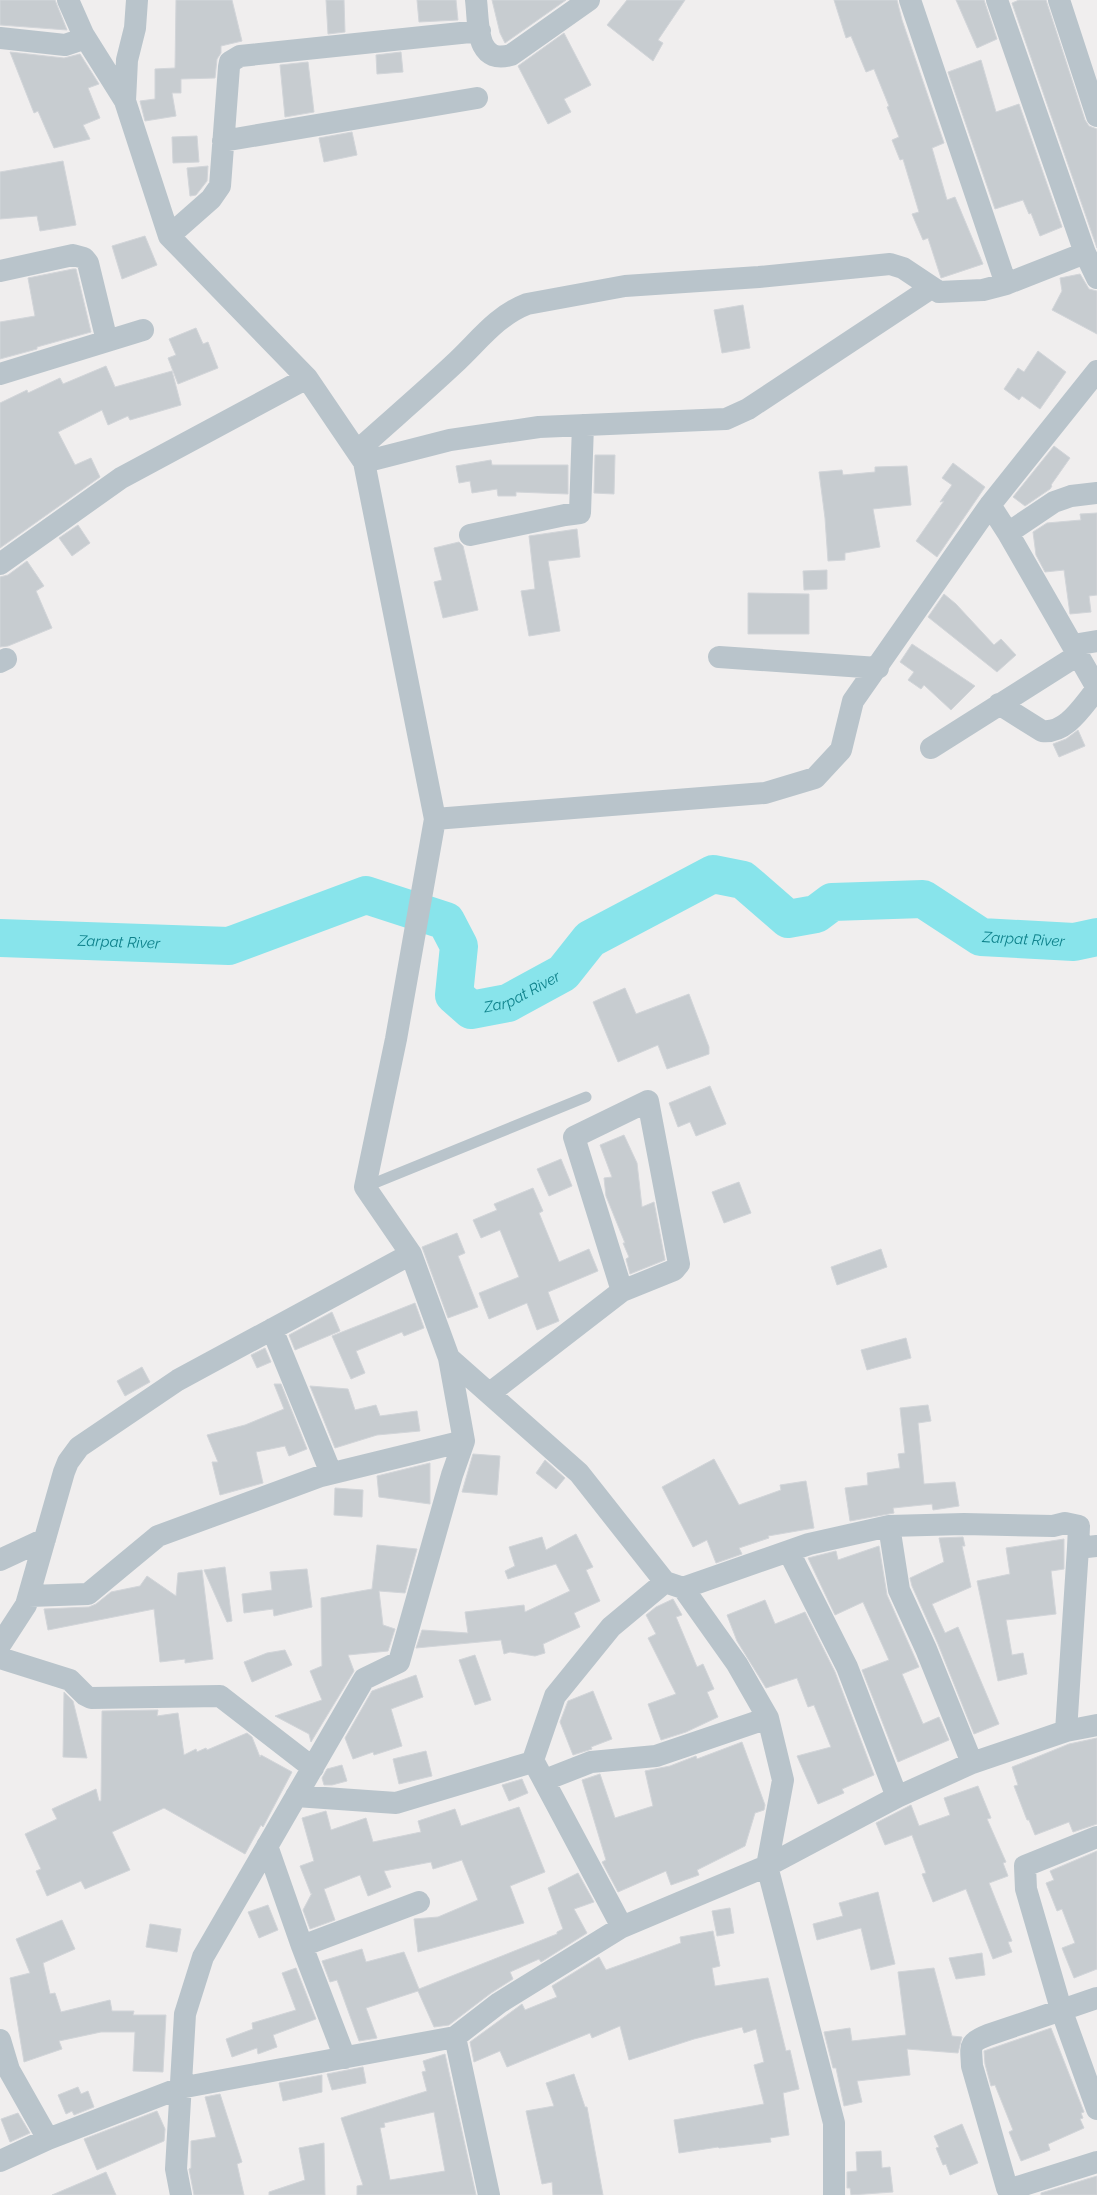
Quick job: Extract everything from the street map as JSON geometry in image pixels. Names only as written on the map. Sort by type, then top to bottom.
[{"type":"street","points":[[68,0],[83,34],[124,101],[169,236],[307,378],[360,457],[435,819],[396,1039],[365,1187],[411,1254],[449,1358],[464,1441],[452,1475],[399,1662],[364,1679],[203,1957],[185,2014],[176,2169],[181,2195]]},
{"type":"street","points":[[124,101],[127,60],[134,28],[137,0]]},
{"type":"street","points":[[476,0],[481,42],[487,52],[495,57],[512,55],[588,0]]},
{"type":"street","points":[[910,0],[1006,284]]},
{"type":"street","points":[[997,0],[1085,253],[1097,278]]},
{"type":"street","points":[[1059,0],[1097,116]]},
{"type":"street","points":[[169,236],[217,193],[220,186],[230,62],[240,56],[480,32]]},
{"type":"street","points":[[0,38],[65,45],[77,41],[83,34]]},
{"type":"street","points":[[223,141],[476,98]]},
{"type":"street","points":[[360,457],[500,318],[527,304],[625,286],[759,277],[890,264],[903,268],[939,292],[974,290],[1006,284],[1085,253]]},
{"type":"street","points":[[0,271],[73,255],[84,258],[88,263],[107,341]]},
{"type":"street","points":[[360,457],[450,440],[539,427],[713,421],[738,415],[931,288]]},
{"type":"street","points":[[0,374],[143,330]]},
{"type":"street","points":[[435,819],[765,793],[815,778],[841,750],[853,701],[878,668],[990,505],[1097,371]]},
{"type":"street","points":[[0,564],[121,478],[307,378]]},
{"type":"street","points":[[470,535],[565,514],[580,514],[583,425]]},
{"type":"street","points":[[1008,533],[1054,502],[1071,496],[1097,493]]},
{"type":"street","points":[[990,505],[1097,688],[1068,723],[1060,729],[1050,732],[1042,730],[999,704]]},
{"type":"street","points":[[931,748],[999,704],[1075,650],[1097,641]]},
{"type":"street","points":[[719,657],[878,668]]},
{"type":"street","points":[[490,1393],[622,1291],[674,1270],[679,1264],[648,1101],[574,1137],[622,1291]]},
{"type":"street","points":[[0,1646],[22,1612],[29,1596],[64,1472],[73,1454],[79,1447],[178,1380],[411,1254]]},
{"type":"street","points":[[272,1329],[331,1473]]},
{"type":"street","points":[[449,1358],[579,1473],[674,1585],[737,1664],[768,1718],[783,1780],[767,1866],[834,2123],[834,2195]]},
{"type":"street","points":[[29,1596],[88,1594],[158,1536],[331,1473],[464,1441]]},
{"type":"street","points":[[622,1927],[539,1772],[555,1696],[610,1627],[674,1585],[789,1552],[809,1544],[889,1526],[964,1524],[1052,1526],[1065,1522],[1079,1526],[1087,1547],[1066,1731]]},
{"type":"street","points":[[889,1526],[899,1590],[923,1643],[972,1763]]},
{"type":"street","points":[[0,1560],[45,1539]]},
{"type":"street","points":[[789,1552],[847,1667],[897,1797]]},
{"type":"street","points":[[0,1658],[70,1680],[85,1696],[91,1698],[220,1696],[313,1768]]},
{"type":"street","points":[[296,1796],[396,1803],[591,1762],[656,1756],[768,1718]]},
{"type":"street","points":[[0,2161],[180,2088],[455,2037],[499,2003],[622,1927],[767,1866],[897,1797],[972,1763],[1066,1731],[1097,1725]]},
{"type":"street","points":[[1097,1837],[1025,1866],[1026,1889],[1060,2009],[1097,2109]]},
{"type":"street","points":[[267,1846],[302,1946],[345,2058]]},
{"type":"street","points":[[302,1946],[419,1902]]},
{"type":"street","points":[[1097,1998],[1060,2009],[974,2041],[970,2046],[972,2066],[1007,2188],[1012,2189],[1097,2162]]},
{"type":"street","points":[[455,2037],[489,2195]]},
{"type":"street","points":[[0,2040],[9,2070],[48,2140]]},
{"type":"lane","points":[[365,1187],[586,1097]]},
{"type":"building","points":[[0,0],[55,0],[67,30],[0,25]]},
{"type":"building","points":[[176,0],[232,0],[242,41],[221,46],[221,53],[217,59],[215,78],[181,79],[181,93],[172,93],[176,116],[145,121],[140,101],[155,99],[155,69],[175,68]]},
{"type":"building","points":[[326,0],[344,0],[345,32],[328,34]]},
{"type":"building","points":[[417,0],[456,0],[458,20],[419,22]]},
{"type":"building","points":[[492,0],[566,0],[505,43],[500,33]]},
{"type":"building","points":[[627,0],[685,0],[658,40],[663,43],[653,61],[607,25]]},
{"type":"building","points":[[834,0],[897,0],[944,143],[932,148],[947,200],[955,197],[983,264],[941,278],[928,238],[923,240],[912,214],[919,212],[903,159],[900,160],[892,140],[899,137],[887,107],[889,106],[874,69],[866,72],[851,36],[846,38]]},
{"type":"building","points":[[956,0],[984,0],[997,39],[977,48]]},
{"type":"building","points":[[1019,0],[1046,0],[1085,120],[1089,126],[1097,129],[1097,248],[1012,3]]},
{"type":"building","points":[[564,33],[591,85],[564,99],[571,112],[548,124],[518,66]]},
{"type":"building","points":[[10,52],[64,58],[80,54],[99,84],[88,88],[100,118],[83,125],[90,139],[54,148],[38,111],[34,113]]},
{"type":"building","points":[[401,52],[403,72],[377,74],[376,55]]},
{"type":"building","points":[[981,60],[996,112],[1019,104],[1062,227],[1040,236],[1031,213],[1029,214],[1023,200],[995,209],[948,72]]},
{"type":"building","points":[[308,62],[314,112],[285,117],[280,65]]},
{"type":"building","points":[[352,132],[357,155],[324,162],[319,138]]},
{"type":"building","points":[[197,136],[199,162],[173,163],[172,137]]},
{"type":"building","points":[[63,161],[76,225],[40,231],[37,216],[0,219],[0,172]]},
{"type":"building","points":[[208,166],[207,181],[196,195],[190,196],[187,168]]},
{"type":"building","points":[[145,236],[157,265],[122,279],[112,246]]},
{"type":"building","points":[[76,269],[91,332],[0,359],[0,322],[35,316],[28,278]]},
{"type":"building","points":[[1080,274],[1089,289],[1097,291],[1097,334],[1052,310],[1062,291],[1060,278]]},
{"type":"building","points":[[743,305],[750,348],[722,353],[714,310]]},
{"type":"building","points":[[196,328],[203,344],[208,342],[218,368],[178,384],[168,358],[176,355],[169,339]]},
{"type":"building","points":[[1038,351],[1066,372],[1040,409],[1022,396],[1019,400],[1004,389],[1018,368],[1024,372]]},
{"type":"building","points":[[106,366],[115,387],[172,371],[181,405],[130,420],[128,416],[108,425],[102,410],[58,432],[75,465],[91,458],[100,477],[0,548],[0,403],[27,390],[28,393],[60,378],[63,384]]},
{"type":"building","points":[[1054,446],[1070,458],[1050,489],[1025,506],[1013,497]]},
{"type":"building","points":[[595,455],[615,455],[614,494],[594,493]]},
{"type":"building","points":[[491,460],[492,465],[568,465],[568,494],[516,492],[516,496],[498,496],[497,489],[472,493],[470,481],[459,483],[456,466]]},
{"type":"building","points":[[953,463],[985,487],[937,557],[916,541],[944,501],[940,502],[952,485],[942,478]]},
{"type":"building","points":[[907,466],[911,505],[873,509],[880,547],[845,553],[845,560],[828,561],[819,472],[842,470],[843,475],[875,472],[875,467]]},
{"type":"building","points":[[1097,513],[1097,595],[1089,596],[1091,612],[1070,614],[1064,570],[1045,572],[1036,555],[1033,532],[1047,523],[1081,520],[1080,514]]},
{"type":"building","points":[[78,525],[90,543],[72,556],[59,538]]},
{"type":"building","points":[[577,529],[580,557],[548,561],[560,631],[529,636],[521,591],[535,589],[529,536]]},
{"type":"building","points":[[459,542],[463,546],[478,610],[443,618],[434,582],[442,580],[434,548]]},
{"type":"building","points":[[27,561],[44,586],[36,591],[52,628],[8,646],[0,647],[0,577],[8,575]]},
{"type":"building","points":[[827,570],[827,589],[804,590],[803,571]]},
{"type":"building","points":[[748,593],[809,594],[809,634],[748,634]]},
{"type":"building","points":[[944,594],[956,604],[994,645],[1001,639],[1016,655],[997,672],[928,617]]},
{"type":"building","points":[[912,644],[975,686],[951,710],[924,685],[921,689],[908,680],[914,672],[900,662]]},
{"type":"building","points":[[1078,730],[1085,746],[1059,757],[1053,744],[1066,739]]},
{"type":"building","points":[[625,988],[636,1014],[689,994],[709,1047],[709,1054],[667,1069],[658,1045],[618,1062],[593,1002]]},
{"type":"building","points":[[710,1086],[726,1124],[696,1136],[690,1122],[678,1127],[669,1103]]},
{"type":"building","points":[[624,1135],[637,1163],[642,1207],[654,1202],[665,1260],[630,1274],[626,1259],[629,1257],[623,1243],[625,1243],[606,1196],[604,1178],[612,1177],[600,1145]]},
{"type":"building","points":[[561,1159],[572,1186],[549,1196],[537,1169]]},
{"type":"building","points":[[739,1182],[751,1213],[724,1223],[712,1192]]},
{"type":"building","points":[[533,1188],[543,1211],[539,1213],[559,1262],[589,1249],[598,1271],[548,1292],[559,1321],[537,1330],[527,1303],[489,1319],[479,1293],[519,1277],[500,1230],[481,1238],[473,1220],[497,1210],[494,1204]]},
{"type":"building","points":[[457,1233],[465,1253],[458,1256],[478,1307],[448,1318],[422,1247]]},
{"type":"building","points":[[881,1249],[887,1267],[837,1285],[831,1267]]},
{"type":"building","points":[[415,1303],[424,1328],[404,1336],[402,1332],[356,1351],[365,1373],[351,1379],[332,1336]]},
{"type":"building","points":[[332,1312],[340,1331],[295,1350],[289,1335]]},
{"type":"building","points":[[906,1338],[911,1358],[867,1370],[861,1350]]},
{"type":"building","points":[[265,1348],[271,1362],[257,1368],[251,1355]]},
{"type":"building","points":[[142,1367],[150,1382],[125,1396],[117,1381]]},
{"type":"building","points":[[274,1384],[281,1384],[307,1449],[289,1456],[285,1446],[256,1452],[263,1483],[220,1495],[212,1462],[218,1462],[207,1435],[245,1425],[284,1409]]},
{"type":"building","points":[[310,1386],[348,1389],[355,1410],[376,1405],[380,1416],[417,1411],[420,1431],[377,1435],[335,1448]]},
{"type":"building","points":[[928,1405],[931,1421],[918,1423],[924,1484],[955,1482],[959,1506],[933,1510],[932,1504],[893,1508],[894,1513],[850,1521],[845,1488],[868,1485],[867,1473],[900,1468],[898,1454],[905,1453],[900,1408]]},
{"type":"building","points":[[473,1454],[500,1456],[497,1495],[462,1492]]},
{"type":"building","points":[[714,1459],[739,1505],[781,1490],[780,1485],[806,1481],[814,1528],[768,1536],[769,1538],[739,1548],[742,1554],[716,1563],[707,1540],[693,1547],[662,1487]]},
{"type":"building","points":[[545,1460],[565,1478],[556,1489],[536,1473]]},
{"type":"building","points":[[430,1463],[430,1504],[379,1497],[377,1476]]},
{"type":"building","points":[[335,1488],[363,1490],[362,1517],[334,1515]]},
{"type":"building","points":[[576,1534],[593,1567],[586,1570],[600,1601],[574,1613],[580,1627],[543,1644],[545,1653],[535,1656],[510,1652],[504,1654],[501,1640],[416,1648],[422,1630],[468,1633],[465,1612],[524,1605],[525,1612],[570,1591],[556,1564],[508,1579],[505,1571],[515,1566],[509,1547],[542,1537],[546,1550]]},
{"type":"building","points":[[963,1537],[965,1546],[962,1546],[971,1587],[932,1604],[945,1633],[958,1627],[999,1724],[974,1734],[910,1578],[944,1562],[939,1538]]},
{"type":"building","points":[[1064,1539],[1064,1569],[1051,1571],[1056,1614],[1006,1620],[1012,1655],[1023,1653],[1027,1674],[998,1681],[977,1581],[1010,1574],[1006,1548]]},
{"type":"building","points":[[377,1545],[417,1549],[405,1593],[379,1591],[383,1625],[395,1629],[388,1651],[348,1655],[354,1671],[311,1742],[309,1734],[275,1716],[322,1700],[310,1671],[322,1666],[321,1598],[372,1589]]},
{"type":"building","points":[[879,1546],[887,1595],[919,1667],[902,1674],[923,1724],[939,1717],[949,1740],[898,1762],[862,1670],[889,1660],[863,1602],[835,1615],[808,1558],[836,1551],[838,1560]]},
{"type":"building","points":[[225,1567],[232,1621],[227,1622],[204,1570]]},
{"type":"building","points":[[307,1569],[312,1607],[274,1616],[273,1609],[244,1613],[242,1594],[272,1590],[270,1572]]},
{"type":"building","points":[[202,1570],[213,1659],[185,1663],[185,1659],[160,1662],[154,1609],[48,1630],[44,1609],[89,1607],[111,1592],[140,1586],[147,1576],[176,1596],[178,1573]]},
{"type":"building","points":[[673,1599],[682,1615],[676,1617],[697,1667],[703,1664],[714,1689],[707,1692],[718,1717],[686,1732],[661,1740],[648,1704],[676,1694],[648,1638],[656,1634],[646,1615],[656,1607]]},
{"type":"building","points":[[765,1600],[775,1624],[805,1612],[835,1672],[874,1775],[842,1789],[844,1793],[818,1804],[797,1756],[831,1747],[814,1705],[808,1707],[797,1678],[766,1688],[737,1641],[727,1615]]},
{"type":"building","points":[[285,1650],[292,1665],[252,1682],[244,1662],[267,1653]]},
{"type":"building","points":[[475,1655],[491,1700],[475,1705],[459,1660]]},
{"type":"building","points":[[416,1675],[423,1697],[391,1709],[402,1746],[374,1755],[373,1752],[353,1759],[345,1738],[372,1691]]},
{"type":"building","points":[[593,1691],[612,1739],[591,1747],[592,1749],[573,1755],[560,1722],[568,1701]]},
{"type":"building","points":[[64,1692],[73,1701],[87,1758],[63,1757]]},
{"type":"building","points":[[158,1710],[157,1716],[178,1713],[184,1755],[196,1749],[197,1752],[206,1748],[207,1750],[247,1733],[252,1737],[260,1757],[261,1755],[292,1772],[263,1827],[261,1825],[245,1854],[164,1808],[112,1832],[130,1870],[85,1889],[81,1881],[47,1896],[36,1871],[41,1869],[25,1834],[57,1819],[52,1809],[96,1789],[99,1801],[101,1801],[102,1711]]},
{"type":"building","points":[[1097,1738],[1097,1824],[1073,1832],[1069,1822],[1035,1835],[1014,1786],[1018,1785],[1012,1767],[1069,1744]]},
{"type":"building","points":[[742,1742],[765,1805],[764,1810],[755,1813],[745,1846],[697,1870],[699,1875],[671,1885],[666,1871],[618,1892],[602,1862],[606,1860],[582,1780],[600,1774],[615,1818],[653,1806],[645,1771],[670,1766],[696,1756],[697,1759]]},
{"type":"building","points":[[426,1751],[432,1776],[399,1784],[393,1759]]},
{"type":"building","points":[[342,1765],[347,1781],[324,1785],[322,1778],[327,1769]]},
{"type":"building","points":[[522,1779],[528,1793],[509,1801],[502,1785]]},
{"type":"building","points":[[978,1786],[991,1818],[987,1819],[1006,1862],[1003,1863],[1008,1876],[989,1883],[1012,1941],[1008,1942],[1012,1952],[993,1959],[966,1889],[933,1902],[922,1874],[926,1873],[912,1835],[885,1845],[876,1823],[911,1805],[919,1826],[950,1815],[944,1798]]},
{"type":"building","points":[[519,1807],[545,1872],[510,1886],[524,1923],[418,1952],[414,1919],[438,1917],[478,1900],[462,1860],[433,1869],[431,1862],[384,1871],[391,1887],[368,1896],[360,1875],[324,1889],[335,1920],[310,1929],[303,1910],[312,1893],[300,1866],[314,1861],[302,1818],[326,1811],[331,1830],[366,1818],[373,1842],[421,1832],[418,1821],[455,1809],[461,1826]]},
{"type":"building","points":[[1097,1851],[1097,1969],[1074,1978],[1062,1948],[1075,1943],[1062,1909],[1057,1911],[1046,1883],[1054,1880],[1050,1871]]},
{"type":"building","points":[[578,1873],[594,1902],[574,1909],[587,1933],[541,1962],[539,1959],[510,1972],[513,1979],[449,2025],[434,2027],[418,1991],[366,2008],[377,2038],[359,2041],[337,1980],[330,1982],[322,1961],[362,1949],[366,1962],[404,1952],[419,1989],[557,1934],[557,1932],[563,1929],[548,1888]]},
{"type":"building","points":[[878,1892],[895,1964],[871,1970],[861,1928],[817,1940],[813,1924],[843,1916],[839,1903]]},
{"type":"building","points":[[268,1905],[278,1930],[259,1938],[248,1912]]},
{"type":"building","points":[[730,1908],[734,1933],[717,1936],[712,1911]]},
{"type":"building","points":[[62,1920],[75,1949],[43,1963],[50,1994],[55,1993],[61,2012],[110,2000],[112,2011],[134,2011],[133,2015],[166,2015],[163,2072],[133,2071],[135,2032],[101,2032],[59,2041],[62,2049],[24,2062],[10,1978],[30,1973],[16,1939]]},
{"type":"building","points":[[150,1924],[181,1929],[177,1952],[146,1947]]},
{"type":"building","points":[[713,1931],[720,1966],[712,1968],[715,1986],[768,1978],[786,2051],[790,2050],[799,2089],[783,2093],[789,2135],[770,2138],[771,2142],[679,2153],[674,2120],[764,2104],[754,2065],[764,2062],[756,2029],[744,2033],[742,2027],[694,2039],[629,2060],[620,2026],[592,2038],[590,2033],[507,2067],[500,2051],[474,2062],[470,2042],[522,2004],[525,2010],[557,1997],[552,1986],[599,1957],[606,1970],[681,1943],[680,1937]]},
{"type":"building","points":[[982,1953],[985,1975],[956,1979],[949,1958]]},
{"type":"building","points":[[296,1968],[316,2019],[273,2035],[277,2047],[258,2054],[257,2048],[232,2057],[226,2039],[253,2029],[252,2023],[296,2010],[282,1973]]},
{"type":"building","points":[[934,1968],[952,2036],[962,2037],[958,2053],[907,2049],[910,2075],[857,2081],[862,2102],[844,2106],[836,2068],[833,2068],[824,2032],[850,2028],[852,2041],[906,2035],[898,1972]]},
{"type":"building","points":[[1051,2028],[1084,2112],[1081,2113],[1083,2118],[1080,2119],[1084,2128],[1048,2144],[1050,2150],[1021,2161],[1009,2132],[1013,2130],[995,2085],[991,2086],[985,2064],[984,2051]]},
{"type":"building","points":[[445,2054],[476,2195],[357,2195],[357,2186],[363,2185],[341,2118],[427,2091],[422,2072],[426,2071],[423,2061]],"holes":[[[434,2112],[445,2171],[390,2180],[380,2128],[385,2127],[384,2123]]]},
{"type":"building","points":[[363,2067],[366,2083],[332,2090],[327,2074]]},
{"type":"building","points":[[574,2074],[585,2107],[587,2107],[603,2195],[553,2195],[552,2182],[542,2184],[526,2111],[554,2106],[546,2083]]},
{"type":"building","points":[[322,2075],[322,2092],[283,2101],[279,2083]]},
{"type":"building","points":[[78,2087],[81,2094],[88,2091],[94,2107],[74,2115],[72,2111],[66,2114],[58,2095]]},
{"type":"building","points":[[220,2094],[242,2162],[237,2164],[244,2195],[194,2195],[189,2169],[191,2168],[191,2141],[216,2137],[205,2097]]},
{"type":"building","points":[[157,2111],[165,2129],[164,2141],[97,2170],[84,2139]]},
{"type":"building","points":[[18,2113],[30,2133],[10,2142],[1,2119]]},
{"type":"building","points":[[962,2124],[978,2163],[950,2175],[946,2164],[943,2165],[936,2148],[939,2147],[934,2136]]},
{"type":"building","points":[[324,2143],[325,2195],[269,2195],[269,2192],[305,2180],[299,2148]]},
{"type":"building","points":[[881,2151],[882,2168],[890,2167],[893,2192],[851,2195],[850,2188],[847,2188],[847,2172],[857,2171],[856,2152]]},
{"type":"building","points":[[106,2172],[116,2195],[52,2195]]},
{"type":"building","points":[[1097,2176],[1097,2195],[1041,2195],[1041,2193]]},
{"type":"waterway","name":"Zarpat River","points":[[0,938],[229,946],[366,895],[446,921],[459,946],[454,995],[471,1010],[508,1003],[563,973],[590,939],[713,874],[743,880],[788,919],[816,914],[832,902],[923,899],[981,937],[1074,942],[1097,937]]}]
